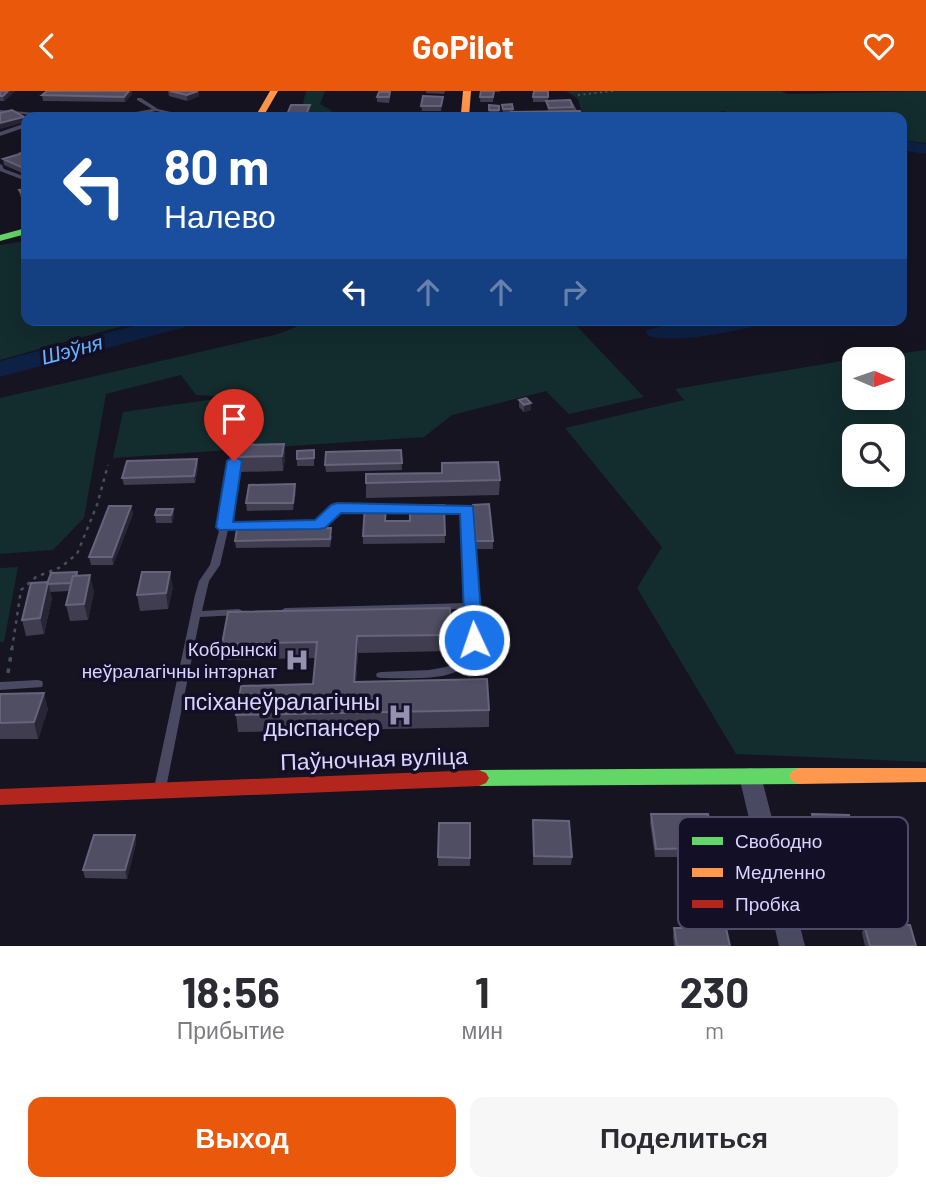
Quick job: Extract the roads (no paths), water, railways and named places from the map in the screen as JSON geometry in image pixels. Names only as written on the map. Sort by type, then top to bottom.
[{"type":"street","points":[[262,112],[274,91]]},
{"type":"street","points":[[465,112],[467,91]]},
{"type":"street","points":[[0,238],[21,232]]},
{"type":"street","name":"Паўночная вуліца","points":[[0,797],[463,778],[926,775]]},
{"type":"street","points":[[750,776],[760,817]]},
{"type":"street","points":[[788,929],[792,946]]},
{"type":"lane","points":[[139,99],[156,110]]},
{"type":"lane","points":[[569,100],[576,112]]},
{"type":"lane","points":[[0,111],[21,113]]},
{"type":"lane","points":[[143,112],[165,112]]},
{"type":"lane","points":[[0,134],[21,127]]},
{"type":"lane","points":[[0,166],[2,170],[21,177]]},
{"type":"lane","points":[[160,789],[204,581],[215,565],[225,527],[234,461]]},
{"type":"lane","points":[[225,527],[319,525],[337,508],[467,509],[474,640],[469,652],[456,667],[432,672],[381,675]]},
{"type":"lane","points":[[279,611],[473,606]]},
{"type":"lane","points":[[196,614],[251,612]]},
{"type":"lane","points":[[3,686],[38,684]]},
{"type":"water","points":[[759,326],[699,337],[648,336],[646,330],[660,327]]},
{"type":"waterway","name":"Шэўня","points":[[907,146],[926,149]]},
{"type":"waterway","name":"Шэўня","points":[[0,369],[161,326]]},
{"type":"place","name":"Кобрынскі неўралагічны інтэрнат","points":[[297,660]]},
{"type":"place","name":"псіханеўралагічны дыспансер","points":[[400,715]]}]
